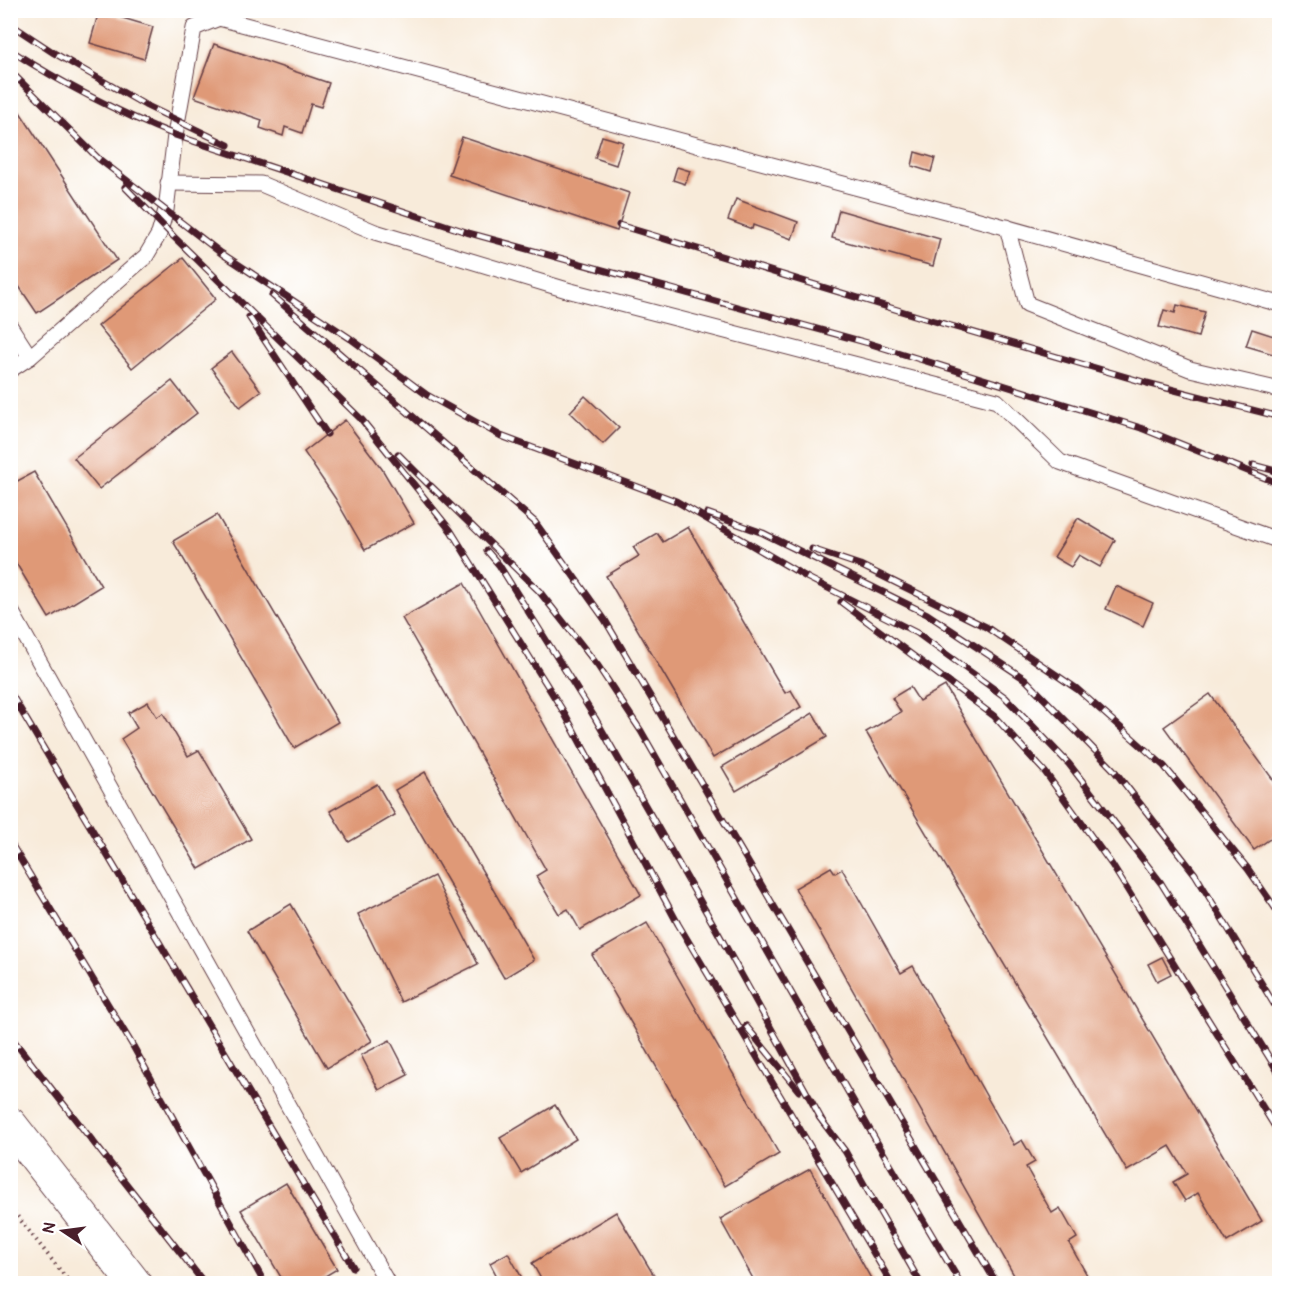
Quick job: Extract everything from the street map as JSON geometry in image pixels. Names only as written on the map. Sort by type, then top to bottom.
[{"type":"main road","points":[[10,1124],[135,1284]]},
{"type":"lane","points":[[10,370],[30,357],[146,256],[159,234],[166,210],[168,183],[194,28],[219,18],[1007,227],[1280,304]]},
{"type":"lane","points":[[168,183],[261,184],[375,232],[556,287],[997,401],[1060,462],[1280,541]]},
{"type":"lane","points":[[1007,227],[1027,304],[1190,369],[1280,390]]},
{"type":"lane","points":[[10,326],[30,357]]},
{"type":"lane","points":[[10,609],[388,1284]]},
{"type":"path","points":[[10,1207],[71,1284]]},
{"type":"building","points":[[99,11],[153,27],[144,59],[90,43]]},
{"type":"building","points":[[214,44],[329,83],[321,107],[311,104],[302,133],[285,127],[283,136],[260,128],[262,120],[194,97]]},
{"type":"building","points":[[10,97],[117,260],[37,313],[10,273]]},
{"type":"building","points":[[602,136],[623,142],[616,165],[595,158]]},
{"type":"building","points":[[462,137],[629,193],[617,231],[449,175]]},
{"type":"building","points":[[915,152],[935,158],[931,172],[912,166]]},
{"type":"building","points":[[677,167],[690,171],[685,184],[673,180]]},
{"type":"building","points":[[736,199],[798,222],[792,239],[753,225],[752,229],[728,220]]},
{"type":"building","points":[[839,210],[940,239],[933,266],[832,238]]},
{"type":"building","points":[[183,258],[216,299],[132,368],[98,326]]},
{"type":"building","points":[[1177,305],[1205,312],[1198,337],[1159,327],[1164,310],[1175,313]]},
{"type":"building","points":[[1252,329],[1280,338],[1280,356],[1246,346]]},
{"type":"building","points":[[232,352],[261,391],[240,407],[211,368]]},
{"type":"building","points":[[172,381],[197,413],[99,489],[74,458]]},
{"type":"building","points":[[585,396],[619,428],[603,444],[570,412]]},
{"type":"building","points":[[345,420],[382,469],[414,523],[365,550],[335,498],[304,452]]},
{"type":"building","points":[[34,472],[101,586],[49,618],[10,553],[10,485]]},
{"type":"building","points":[[217,515],[338,722],[294,748],[173,541]]},
{"type":"building","points":[[1078,518],[1115,540],[1100,567],[1079,555],[1071,567],[1054,557]]},
{"type":"building","points":[[688,527],[785,693],[791,690],[801,707],[713,758],[606,576],[639,556],[633,547],[657,533],[663,542]]},
{"type":"building","points":[[464,583],[641,895],[580,930],[568,909],[559,914],[536,876],[546,870],[402,618]]},
{"type":"building","points":[[1116,586],[1153,603],[1143,626],[1106,609]]},
{"type":"building","points":[[945,686],[1262,1221],[1227,1242],[1198,1193],[1185,1201],[1173,1182],[1187,1174],[1170,1146],[1127,1171],[866,732],[901,712],[892,698],[910,687],[919,701]]},
{"type":"building","points":[[1210,694],[1280,789],[1280,832],[1254,850],[1164,727]]},
{"type":"building","points":[[148,702],[157,717],[163,713],[188,756],[199,750],[251,839],[199,869],[121,739],[137,728],[128,713]]},
{"type":"building","points":[[813,713],[827,737],[736,791],[722,767]]},
{"type":"building","points":[[425,772],[534,960],[504,978],[395,790]]},
{"type":"building","points":[[377,784],[395,815],[349,842],[330,811]]},
{"type":"building","points":[[831,867],[835,873],[842,869],[901,973],[913,966],[1014,1145],[1022,1140],[1035,1162],[1026,1167],[1052,1213],[1060,1208],[1077,1238],[1069,1243],[1092,1284],[1019,1284],[795,888]]},
{"type":"building","points":[[434,876],[478,964],[401,1002],[358,914]]},
{"type":"building","points":[[291,904],[372,1041],[327,1068],[247,931]]},
{"type":"building","points":[[647,923],[779,1154],[725,1186],[592,955]]},
{"type":"building","points":[[1162,957],[1171,974],[1157,981],[1148,964]]},
{"type":"building","points":[[390,1040],[408,1075],[379,1090],[361,1055]]},
{"type":"building","points":[[555,1105],[576,1139],[521,1173],[500,1138]]},
{"type":"building","points":[[810,1169],[874,1284],[756,1284],[720,1219]]},
{"type":"building","points":[[286,1183],[337,1269],[312,1284],[285,1284],[241,1210]]},
{"type":"building","points":[[616,1212],[659,1284],[544,1284],[532,1263]]},
{"type":"building","points":[[508,1253],[522,1278],[512,1284],[501,1284],[490,1263]]},
{"type":"railway","points":[[1267,10],[1280,14]]},
{"type":"railway","points":[[10,24],[54,53],[145,105],[228,145]]},
{"type":"railway","points":[[10,50],[91,97],[175,135],[469,233],[868,343],[1141,428],[1280,484]]},
{"type":"railway","points":[[10,71],[99,159],[221,253],[351,339],[427,395],[501,436],[676,501],[808,578],[917,633],[1005,697],[1069,764],[1161,883],[1280,1075]]},
{"type":"railway","points":[[125,187],[362,420],[451,531],[565,714],[678,924],[892,1284]]},
{"type":"railway","points":[[619,225],[1147,383],[1280,417]]},
{"type":"railway","points":[[272,295],[535,522],[605,620],[997,1284]]},
{"type":"railway","points":[[249,317],[327,434]]},
{"type":"railway","points":[[398,454],[436,492]]},
{"type":"railway","points":[[1253,465],[1280,472]]},
{"type":"railway","points":[[431,486],[539,591],[598,666],[641,731],[961,1284]]},
{"type":"railway","points":[[707,513],[763,533],[927,614],[1025,679],[1113,769],[1195,874],[1280,1014]]},
{"type":"railway","points":[[812,549],[860,565],[986,627],[1077,689],[1164,766],[1248,869],[1280,915]]},
{"type":"railway","points":[[487,551],[499,565],[595,718],[823,1122]]},
{"type":"railway","points":[[841,602],[994,716],[1045,772],[1112,865],[1280,1135]]},
{"type":"railway","points":[[10,692],[353,1267]]},
{"type":"railway","points":[[10,842],[133,1046],[265,1284]]},
{"type":"railway","points":[[746,1026],[799,1091]]},
{"type":"railway","points":[[10,1036],[205,1284]]},
{"type":"railway","points":[[819,1117],[845,1151],[921,1284]]}]
